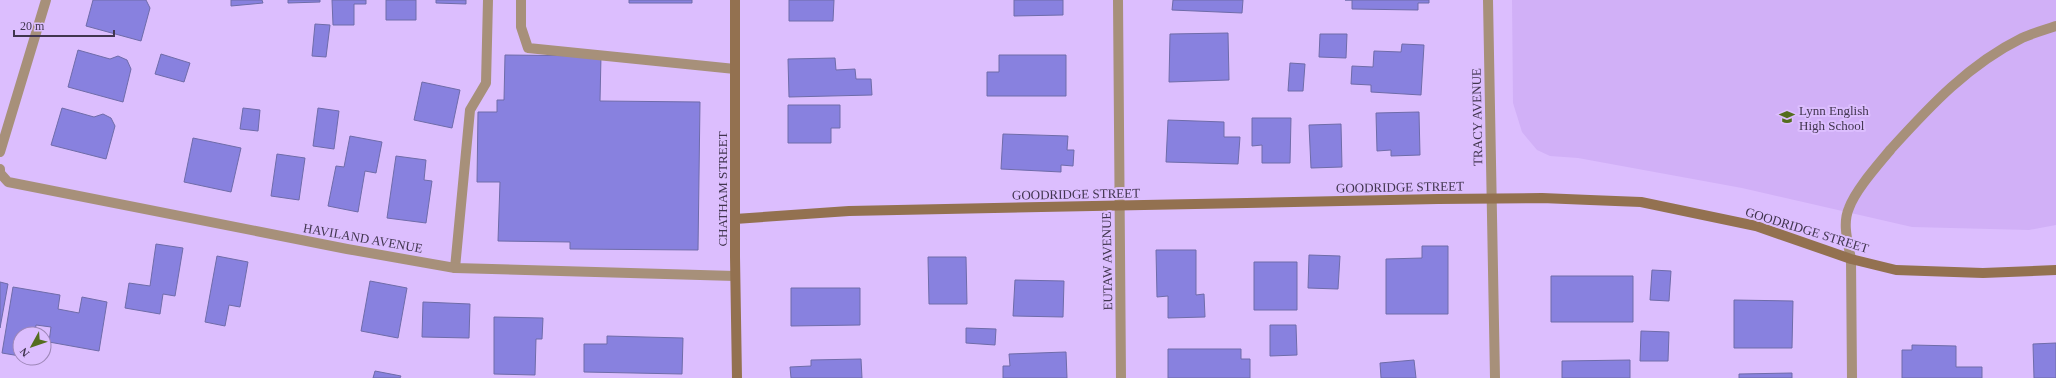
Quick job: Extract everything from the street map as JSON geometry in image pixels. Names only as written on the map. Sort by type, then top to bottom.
[{"type":"street","points":[[0,152],[46,0]]},
{"type":"street","points":[[455,268],[470,110],[486,83],[488,0]]},
{"type":"street","points":[[521,0],[520,27],[528,48],[735,70]]},
{"type":"street","name":"CHATHAM STREET","points":[[735,0],[735,276],[737,378]]},
{"type":"street","name":"EUTAW AVENUE","points":[[1118,0],[1121,378]]},
{"type":"street","name":"TRACY AVENUE","points":[[1488,0],[1495,378]]},
{"type":"street","points":[[1852,378],[1851,259],[1845,223],[1849,207],[1873,170],[1925,111],[1964,74],[2022,38],[2056,26]]},
{"type":"street","name":"HAVILAND AVENUE","points":[[0,169],[0,173],[8,182],[347,249],[455,268],[735,276]]},
{"type":"street","name":"GOODRIDGE STREET","points":[[735,219],[850,211],[1542,198],[1641,202],[1756,226],[1851,259],[1896,270],[1982,274],[2056,270]]},
{"type":"shaded area","name":"Lynn English High School","points":[[1512,0],[2056,0],[2056,225],[2029,230],[1912,227],[1742,188],[1578,158],[1550,156],[1537,150],[1522,132],[1513,103]]},
{"type":"building","points":[[93,0],[146,0],[150,8],[141,41],[86,26]]},
{"type":"building","points":[[231,0],[262,0],[263,3],[231,6]]},
{"type":"building","points":[[288,0],[320,0],[320,2],[288,3]]},
{"type":"building","points":[[332,0],[366,0],[366,4],[354,4],[354,25],[333,25]]},
{"type":"building","points":[[386,0],[416,0],[416,20],[386,20]]},
{"type":"building","points":[[436,0],[466,0],[466,4],[436,3]]},
{"type":"building","points":[[629,0],[692,0],[692,3],[629,3]]},
{"type":"building","points":[[789,0],[834,0],[833,21],[789,21]]},
{"type":"building","points":[[1014,0],[1063,0],[1063,15],[1014,16]]},
{"type":"building","points":[[1173,0],[1243,0],[1242,13],[1172,10]]},
{"type":"building","points":[[1352,0],[1429,0],[1429,3],[1418,3],[1418,10],[1352,9]]},
{"type":"building","points":[[315,24],[330,25],[326,57],[312,56]]},
{"type":"building","points":[[1228,33],[1229,80],[1169,82],[1170,34]]},
{"type":"building","points":[[1320,34],[1347,34],[1346,58],[1319,57]]},
{"type":"building","points":[[1402,44],[1424,45],[1421,95],[1371,92],[1371,85],[1351,84],[1352,66],[1373,67],[1374,51],[1401,52]]},
{"type":"building","points":[[78,50],[110,59],[118,56],[127,60],[131,69],[123,102],[68,87]]},
{"type":"building","points":[[161,54],[190,63],[184,82],[155,74]]},
{"type":"building","points":[[505,55],[601,56],[600,101],[700,102],[698,250],[570,249],[570,242],[498,241],[500,182],[477,182],[478,112],[497,112],[497,100],[504,100]]},
{"type":"building","points":[[999,55],[1066,55],[1066,96],[987,96],[987,72],[999,72]]},
{"type":"building","points":[[835,58],[836,70],[855,69],[856,79],[871,79],[872,95],[789,97],[788,59]]},
{"type":"building","points":[[1290,63],[1305,64],[1303,91],[1288,91]]},
{"type":"building","points":[[422,82],[460,90],[452,128],[414,120]]},
{"type":"building","points":[[788,105],[840,105],[840,128],[831,128],[831,143],[788,143]]},
{"type":"building","points":[[62,108],[94,117],[103,114],[111,118],[115,126],[106,159],[51,145]]},
{"type":"building","points":[[243,108],[260,110],[258,131],[240,129]]},
{"type":"building","points":[[318,108],[339,111],[334,149],[313,146]]},
{"type":"building","points":[[1419,112],[1420,155],[1391,156],[1391,150],[1377,151],[1376,113]]},
{"type":"building","points":[[1252,118],[1291,118],[1290,163],[1262,163],[1262,145],[1252,146]]},
{"type":"building","points":[[1168,120],[1224,122],[1224,137],[1240,137],[1238,164],[1166,162]]},
{"type":"building","points":[[1341,124],[1342,167],[1311,168],[1309,125]]},
{"type":"building","points":[[1003,134],[1068,136],[1067,150],[1074,150],[1073,166],[1061,165],[1061,172],[1001,169]]},
{"type":"building","points":[[350,136],[382,142],[376,173],[365,171],[358,212],[328,206],[336,166],[344,167]]},
{"type":"building","points":[[193,138],[241,148],[231,192],[184,182]]},
{"type":"building","points":[[277,154],[305,158],[299,200],[271,196]]},
{"type":"building","points":[[396,156],[426,160],[424,180],[432,181],[426,223],[387,218]]},
{"type":"building","points":[[156,244],[183,248],[175,296],[163,294],[160,314],[125,308],[129,283],[150,286]]},
{"type":"building","points":[[1422,246],[1448,246],[1448,314],[1386,314],[1386,259],[1422,258]]},
{"type":"building","points":[[1156,250],[1196,250],[1196,295],[1204,294],[1205,317],[1168,318],[1168,296],[1157,297]]},
{"type":"building","points":[[1309,255],[1340,256],[1338,289],[1308,288]]},
{"type":"building","points":[[217,256],[248,262],[240,307],[229,305],[225,326],[205,322]]},
{"type":"building","points":[[928,257],[966,257],[967,304],[929,304]]},
{"type":"building","points":[[1254,262],[1297,262],[1297,310],[1254,310]]},
{"type":"building","points":[[1652,270],[1671,271],[1669,301],[1650,300]]},
{"type":"building","points":[[1551,276],[1633,276],[1633,322],[1551,322]]},
{"type":"building","points":[[1015,280],[1064,281],[1063,317],[1013,316]]},
{"type":"building","points":[[370,281],[407,288],[398,338],[361,331]]},
{"type":"building","points":[[0,282],[8,284],[0,328]]},
{"type":"building","points":[[13,287],[60,295],[58,309],[79,313],[82,297],[107,302],[99,351],[52,343],[52,326],[36,325],[12,326],[12,355],[2,353]]},
{"type":"building","points":[[791,288],[860,288],[860,325],[791,326]]},
{"type":"building","points":[[1734,300],[1793,301],[1792,348],[1734,348]]},
{"type":"building","points":[[423,302],[470,304],[469,338],[422,337]]},
{"type":"building","points":[[494,317],[543,318],[542,339],[536,339],[535,375],[494,374]]},
{"type":"building","points":[[1270,325],[1296,325],[1297,355],[1270,356]]},
{"type":"building","points":[[966,328],[996,329],[995,345],[966,343]]},
{"type":"building","points":[[1641,331],[1669,332],[1668,361],[1640,361]]},
{"type":"building","points":[[607,336],[683,338],[682,374],[584,372],[584,344],[607,344]]},
{"type":"building","points":[[2056,343],[2056,378],[2034,378],[2033,344]]},
{"type":"building","points":[[1912,345],[1956,346],[1956,367],[1982,367],[1982,378],[1902,378],[1902,350],[1912,350]]},
{"type":"building","points":[[1168,349],[1241,349],[1241,359],[1250,359],[1250,378],[1168,378]]},
{"type":"building","points":[[1066,352],[1067,378],[1003,378],[1003,366],[1010,366],[1009,354]]},
{"type":"building","points":[[861,359],[862,378],[791,378],[790,367],[811,366],[811,360]]},
{"type":"building","points":[[1414,360],[1416,378],[1381,378],[1380,363]]},
{"type":"building","points":[[1630,360],[1630,378],[1562,378],[1562,361]]},
{"type":"building","points":[[375,371],[401,376],[400,378],[373,378]]},
{"type":"building","points":[[1792,373],[1792,378],[1739,378],[1739,374]]},
{"type":"place","name":"Lynn English High School","points":[[1787,117]]}]
